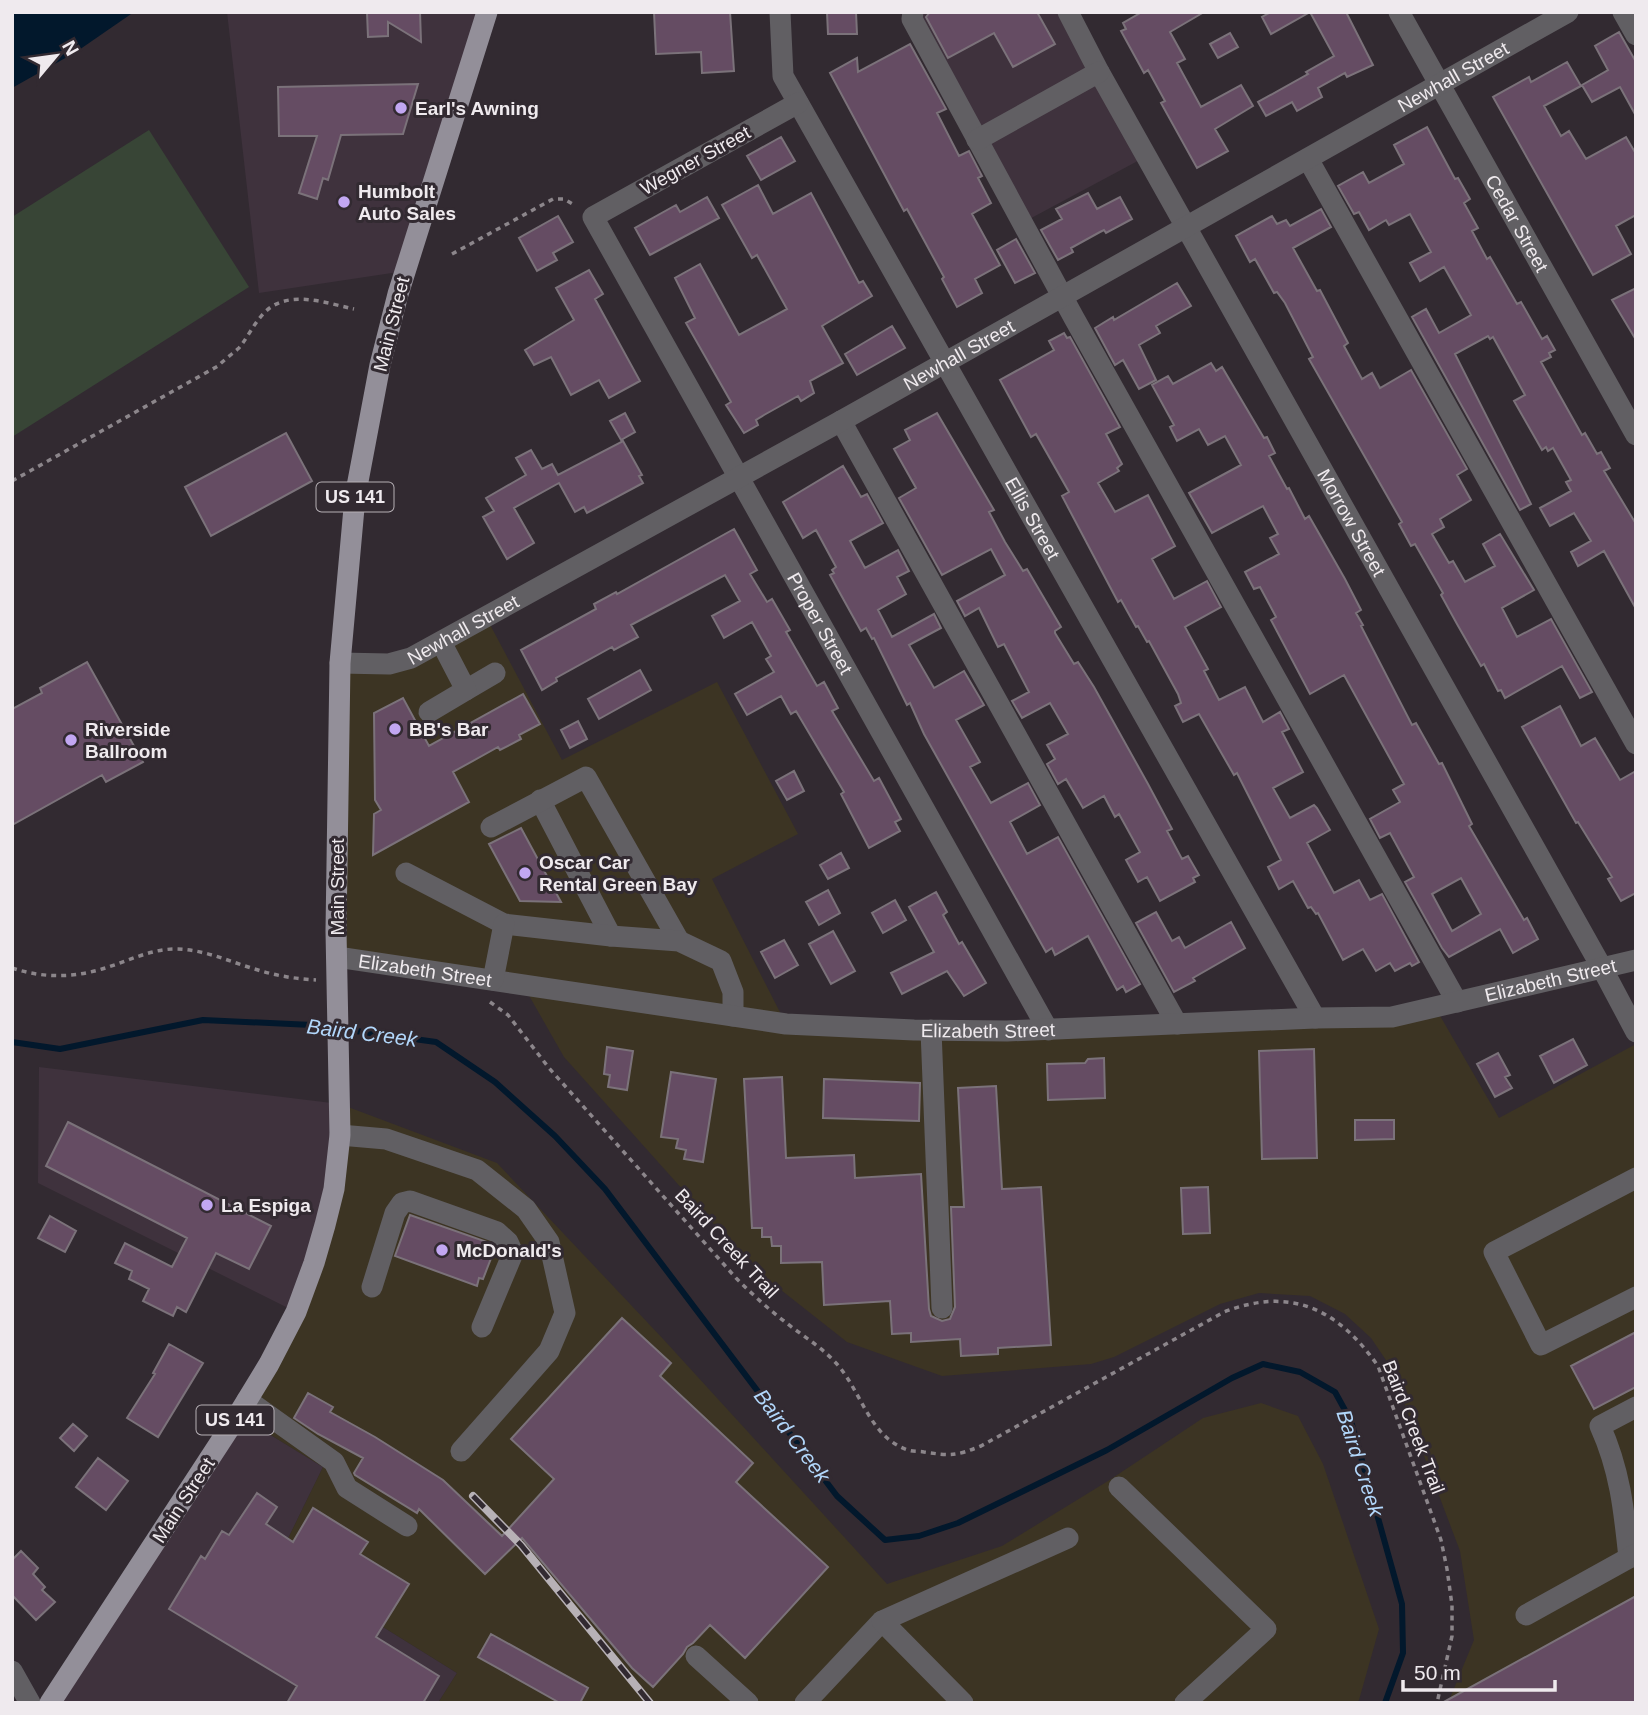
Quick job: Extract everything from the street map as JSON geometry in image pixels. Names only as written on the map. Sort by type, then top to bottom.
[{"type":"main road","name":"Main Street","points":[[50,1703],[247,1400],[296,1312],[314,1262],[334,1189],[340,1135],[337,866],[341,663],[355,497],[380,365],[411,247],[487,12]]},
{"type":"street","name":"Ellis Street","points":[[780,12],[783,76],[1315,1018]]},
{"type":"street","points":[[913,12],[912,19],[1062,297],[1457,1002]]},
{"type":"street","name":"Morrow Street","points":[[1068,12],[1099,72],[1636,1032]]},
{"type":"street","name":"Cedar Street","points":[[1399,12],[1636,435]]},
{"type":"street","name":"Newhall Street","points":[[341,663],[402,662],[441,642],[841,421],[1568,12]]},
{"type":"street","points":[[1623,12],[1636,35]]},
{"type":"street","points":[[976,140],[1099,72]]},
{"type":"street","name":"Wegner Street","points":[[585,212],[798,103]]},
{"type":"street","points":[[1308,159],[1636,744]]},
{"type":"street","name":"Proper Street","points":[[585,212],[738,478],[1048,1030]]},
{"type":"street","points":[[841,421],[1177,1024]]},
{"type":"street","points":[[441,642],[466,690]]},
{"type":"street","points":[[429,712],[495,673]]},
{"type":"street","points":[[491,827],[586,777],[679,941]]},
{"type":"street","points":[[540,800],[611,936]]},
{"type":"street","points":[[406,873],[504,924],[679,941],[721,961],[733,992],[733,1016]]},
{"type":"street","points":[[490,990],[504,924]]},
{"type":"street","name":"Elizabeth Street","points":[[337,957],[490,990],[812,1026],[931,1030],[1048,1030],[1392,1017],[1636,960]]},
{"type":"street","points":[[931,1030],[942,1307]]},
{"type":"street","points":[[340,1135],[386,1139],[477,1170],[527,1209],[549,1242],[565,1313],[550,1351],[461,1451]]},
{"type":"street","points":[[1636,1178],[1494,1252],[1541,1345],[1636,1297]]},
{"type":"street","points":[[372,1287],[394,1213],[402,1203],[411,1201],[497,1232],[508,1242],[513,1254],[482,1327]]},
{"type":"street","points":[[247,1400],[334,1462],[347,1488],[407,1526]]},
{"type":"street","points":[[1526,1615],[1632,1556],[1623,1495],[1610,1449],[1600,1426],[1636,1407]]},
{"type":"street","points":[[1119,1487],[1266,1629],[1185,1703]]},
{"type":"street","points":[[804,1703],[882,1621],[1068,1538]]},
{"type":"street","points":[[882,1621],[963,1703]]},
{"type":"street","points":[[696,1656],[748,1703]]},
{"type":"street","points":[[12,1671],[30,1703]]},
{"type":"path","points":[[452,254],[553,199],[564,199],[585,212]]},
{"type":"path","points":[[12,481],[218,366],[239,347],[265,312],[276,304],[302,299],[354,309]]},
{"type":"path","points":[[12,968],[40,975],[66,976],[92,972],[138,957],[176,949],[210,954],[338,991]]},
{"type":"path","name":"Baird Creek Trail","points":[[490,990],[549,1068],[736,1278],[769,1310],[812,1340],[837,1364],[878,1430],[908,1451],[944,1456],[962,1454],[981,1446],[1224,1312],[1244,1304],[1263,1300],[1281,1301],[1322,1312],[1338,1322],[1366,1348],[1378,1366],[1441,1540],[1450,1586],[1452,1636],[1437,1703]]},
{"type":"shaded area","points":[[227,12],[487,12],[405,271],[259,293]]},
{"type":"shaded area","points":[[904,12],[1068,12],[1147,156],[1022,223]]},
{"type":"shaded area","points":[[486,617],[562,760],[717,682],[798,834],[712,879],[786,1024],[914,1030],[1435,1007],[1499,1118],[1636,1044],[1636,1703],[1448,1703],[1474,1640],[1460,1551],[1390,1366],[1371,1338],[1345,1314],[1310,1296],[1259,1293],[1220,1304],[1114,1357],[1091,1364],[942,1376],[847,1342],[753,1268],[564,1057],[523,985],[337,957],[340,663],[389,664]]},
{"type":"shaded area","points":[[39,1067],[340,1104],[340,1135],[296,1312],[38,1183]]},
{"type":"shaded area","points":[[340,1104],[497,1163],[664,1340],[887,1584],[1002,1546],[1108,1481],[1203,1418],[1261,1403],[1298,1416],[1323,1464],[1379,1629],[1359,1700],[1356,1703],[438,1703],[457,1673],[277,1561],[323,1467],[238,1415],[314,1263]]},
{"type":"shaded area","points":[[238,1415],[323,1467],[277,1561],[457,1673],[438,1703],[50,1703]]},
{"type":"green space","points":[[149,130],[249,287],[12,437],[12,217]]},
{"type":"water","points":[[12,12],[134,12],[76,52],[12,88]]},
{"type":"building","points":[[367,12],[420,12],[421,42],[388,22],[388,36],[368,37]]},
{"type":"building","points":[[654,12],[730,12],[734,71],[702,73],[701,52],[656,54]]},
{"type":"building","points":[[827,12],[856,12],[857,34],[828,34]]},
{"type":"building","points":[[930,12],[1037,12],[1055,44],[1013,67],[994,33],[948,58],[926,17]]},
{"type":"building","points":[[1142,12],[1204,12],[1170,32],[1185,59],[1177,63],[1201,107],[1241,85],[1253,106],[1215,129],[1228,151],[1197,168],[1161,103],[1165,101],[1148,70],[1144,73],[1121,31],[1126,29],[1123,23]]},
{"type":"building","points":[[1271,12],[1310,12],[1271,34],[1262,17]]},
{"type":"building","points":[[1310,12],[1346,12],[1373,65],[1347,77],[1345,73],[1318,88],[1322,97],[1297,111],[1292,102],[1266,116],[1258,102],[1334,56]]},
{"type":"building","points":[[1619,32],[1636,62],[1636,116],[1620,87],[1592,102],[1582,85],[1608,70],[1595,46]]},
{"type":"building","points":[[1230,33],[1238,47],[1218,58],[1210,44]]},
{"type":"building","points":[[910,44],[946,109],[937,113],[959,156],[969,151],[982,176],[978,178],[991,203],[972,214],[1000,265],[975,279],[982,293],[957,307],[942,279],[944,277],[907,209],[904,211],[830,73],[857,58],[858,72]]},
{"type":"building","points":[[1567,62],[1581,86],[1544,106],[1561,136],[1569,131],[1586,159],[1626,137],[1636,154],[1636,215],[1616,226],[1631,254],[1593,275],[1493,97],[1529,77],[1531,82]]},
{"type":"building","points":[[418,84],[403,134],[341,135],[328,180],[323,178],[317,199],[299,193],[317,136],[279,136],[278,87]]},
{"type":"building","points":[[1427,127],[1455,179],[1458,178],[1470,199],[1464,203],[1478,228],[1472,231],[1487,259],[1490,257],[1517,304],[1521,302],[1542,339],[1547,336],[1555,350],[1549,353],[1551,357],[1541,362],[1582,435],[1585,433],[1597,454],[1601,452],[1610,468],[1604,471],[1636,524],[1636,609],[1604,551],[1578,566],[1571,552],[1591,541],[1574,513],[1550,526],[1540,508],[1571,491],[1566,482],[1571,480],[1553,448],[1548,451],[1546,447],[1542,450],[1514,401],[1525,395],[1493,337],[1490,339],[1488,336],[1455,354],[1531,504],[1520,510],[1412,317],[1426,309],[1439,333],[1471,315],[1444,267],[1420,281],[1410,263],[1431,252],[1410,214],[1389,225],[1386,220],[1369,230],[1359,212],[1354,214],[1338,186],[1363,172],[1369,183],[1404,164],[1394,145]]},
{"type":"building","points":[[781,137],[795,161],[761,180],[747,156]]},
{"type":"building","points":[[758,185],[773,214],[811,193],[859,283],[863,281],[872,296],[822,326],[843,363],[810,381],[814,393],[801,401],[798,396],[764,415],[756,420],[758,425],[744,433],[726,405],[731,402],[686,323],[695,318],[675,278],[700,264],[739,335],[787,309],[757,255],[752,258],[722,205]]},
{"type":"building","points":[[1088,193],[1097,209],[1120,197],[1132,219],[1071,248],[1073,252],[1058,260],[1041,230],[1062,219],[1056,209]]},
{"type":"building","points":[[707,197],[719,218],[650,255],[635,228],[676,205],[680,212]]},
{"type":"building","points":[[1321,209],[1331,227],[1293,248],[1317,291],[1320,290],[1348,343],[1344,346],[1362,379],[1372,373],[1380,388],[1411,370],[1467,469],[1457,475],[1471,500],[1440,519],[1444,527],[1432,534],[1449,563],[1453,561],[1465,582],[1495,566],[1483,544],[1500,534],[1534,590],[1502,608],[1517,637],[1551,619],[1592,692],[1580,698],[1562,666],[1505,698],[1501,690],[1498,691],[1484,664],[1481,666],[1457,624],[1415,544],[1411,546],[1399,524],[1402,522],[1309,359],[1313,357],[1285,303],[1277,292],[1274,293],[1255,259],[1250,262],[1236,236],[1272,216],[1277,224],[1286,220],[1290,226]]},
{"type":"building","points":[[558,216],[573,242],[553,253],[557,260],[537,271],[519,238]]},
{"type":"building","points":[[1016,239],[1035,273],[1015,283],[997,250]]},
{"type":"building","points":[[589,270],[603,294],[595,299],[640,381],[609,398],[599,380],[571,395],[551,357],[534,365],[525,350],[574,320],[556,288]]},
{"type":"building","points":[[1177,283],[1191,306],[1156,326],[1160,333],[1139,345],[1156,380],[1139,389],[1123,360],[1115,365],[1095,328],[1113,317],[1114,320]]},
{"type":"building","points":[[1636,288],[1636,340],[1612,300]]},
{"type":"building","points":[[892,326],[905,348],[857,375],[845,354]]},
{"type":"building","points":[[1064,333],[1067,338],[1070,337],[1120,427],[1106,434],[1122,464],[1117,468],[1119,471],[1098,483],[1115,512],[1148,495],[1175,546],[1152,559],[1174,599],[1207,581],[1221,607],[1185,627],[1208,669],[1204,671],[1219,700],[1245,687],[1263,722],[1280,712],[1289,729],[1282,732],[1303,772],[1273,788],[1290,818],[1314,805],[1317,808],[1330,830],[1307,843],[1334,893],[1359,880],[1370,900],[1382,894],[1419,962],[1412,966],[1410,963],[1395,971],[1390,963],[1376,971],[1363,949],[1343,960],[1318,913],[1311,907],[1308,908],[1293,881],[1279,889],[1268,867],[1281,860],[1237,773],[1234,775],[1199,714],[1183,722],[1175,706],[1181,703],[1178,694],[1149,641],[1147,642],[1138,626],[1136,627],[1121,600],[1118,602],[1062,496],[1069,492],[1036,434],[1031,437],[1000,380],[1054,350],[1049,341]]},
{"type":"building","points":[[1211,363],[1216,371],[1222,367],[1264,438],[1267,437],[1275,453],[1269,456],[1287,489],[1289,488],[1305,519],[1309,516],[1345,579],[1361,610],[1356,613],[1363,625],[1361,626],[1412,725],[1416,723],[1439,764],[1442,763],[1472,824],[1469,826],[1538,939],[1513,953],[1500,929],[1449,957],[1442,948],[1405,882],[1414,877],[1390,833],[1380,838],[1370,819],[1400,802],[1393,790],[1404,784],[1344,675],[1310,694],[1271,620],[1276,617],[1260,587],[1254,589],[1245,572],[1279,554],[1270,538],[1278,534],[1263,506],[1212,533],[1189,493],[1241,465],[1225,436],[1208,445],[1199,429],[1177,441],[1170,427],[1174,425],[1152,385],[1168,376],[1173,384]],"holes":[[[1461,878],[1481,914],[1452,931],[1432,894]]]},
{"type":"building","points":[[625,413],[635,432],[621,440],[610,421]]},
{"type":"building","points":[[937,413],[994,510],[989,512],[1005,542],[1023,571],[1027,569],[1061,627],[1055,633],[1074,664],[1078,662],[1094,687],[1148,784],[1172,829],[1167,831],[1182,859],[1188,856],[1199,875],[1193,878],[1195,882],[1160,901],[1147,877],[1138,882],[1126,860],[1140,852],[1119,814],[1115,817],[1104,796],[1083,808],[1066,779],[1058,784],[1047,764],[1055,759],[1047,745],[1068,734],[1050,703],[1022,718],[1012,701],[1029,692],[1004,644],[998,647],[979,608],[965,616],[957,601],[1005,575],[991,549],[942,575],[899,498],[916,488],[894,449],[910,440],[905,430]]},
{"type":"building","points":[[286,433],[312,481],[211,536],[185,487]]},
{"type":"building","points":[[623,441],[642,475],[639,476],[643,483],[587,513],[584,507],[575,512],[559,483],[514,508],[534,543],[507,559],[483,517],[494,511],[486,498],[526,475],[516,458],[531,450],[542,469],[552,464],[558,475]]},
{"type":"building","points":[[843,466],[861,497],[867,494],[883,523],[850,541],[865,568],[898,550],[909,571],[897,577],[906,594],[878,610],[892,637],[934,614],[941,628],[909,645],[934,688],[964,671],[984,705],[956,720],[980,762],[970,767],[991,803],[1028,783],[1040,805],[1010,822],[1027,854],[1058,837],[1140,984],[1126,992],[1123,986],[1117,990],[1088,936],[1055,955],[1052,948],[1046,952],[924,734],[910,703],[907,705],[874,638],[872,639],[866,628],[861,631],[830,575],[836,567],[816,530],[803,538],[783,502]]},
{"type":"building","points":[[734,529],[757,570],[750,574],[767,602],[772,599],[790,630],[786,632],[817,686],[824,682],[838,708],[832,711],[874,781],[879,778],[901,819],[895,822],[900,831],[869,848],[841,794],[844,792],[796,711],[791,714],[781,696],[747,715],[735,694],[774,672],[766,659],[771,656],[752,622],[724,638],[712,616],[740,601],[725,575],[631,625],[638,637],[614,650],[612,647],[556,678],[557,681],[542,690],[521,650],[596,609],[594,604]]},
{"type":"building","name":"Riverside Ballroom","points":[[87,662],[143,762],[106,782],[102,775],[12,825],[12,709],[42,693],[40,688]]},
{"type":"building","points":[[640,670],[651,690],[599,719],[588,699]]},
{"type":"building","points":[[523,694],[540,724],[519,735],[521,739],[500,750],[498,747],[453,772],[469,802],[373,855],[374,814],[381,810],[375,800],[374,713],[403,698],[429,746]]},
{"type":"building","points":[[1560,706],[1581,746],[1595,738],[1620,780],[1636,771],[1636,893],[1621,901],[1608,879],[1612,877],[1578,822],[1576,823],[1522,727]]},
{"type":"building","points":[[578,721],[587,739],[570,748],[561,730]]},
{"type":"building","points":[[794,771],[804,791],[787,800],[776,781]]},
{"type":"building","name":"Oscar Car Rental Green Bay","points":[[521,828],[561,902],[520,901],[489,844]]},
{"type":"building","points":[[841,853],[849,868],[828,879],[820,865]]},
{"type":"building","points":[[828,890],[840,913],[819,925],[806,902]]},
{"type":"building","points":[[936,892],[947,912],[943,915],[986,983],[964,996],[947,971],[902,994],[891,973],[934,952],[909,907]]},
{"type":"building","points":[[895,900],[906,920],[883,933],[872,913]]},
{"type":"building","points":[[1156,912],[1172,941],[1179,937],[1185,948],[1231,922],[1245,948],[1174,992],[1136,923]]},
{"type":"building","points":[[833,931],[855,971],[831,984],[809,944]]},
{"type":"building","points":[[784,940],[798,965],[775,978],[761,952]]},
{"type":"building","points":[[1573,1039],[1587,1065],[1554,1083],[1540,1056]]},
{"type":"building","points":[[607,1047],[633,1051],[627,1090],[608,1087],[610,1075],[604,1074]]},
{"type":"building","points":[[1314,1049],[1317,1158],[1262,1159],[1259,1051]]},
{"type":"building","points":[[1498,1053],[1510,1075],[1505,1077],[1512,1088],[1495,1097],[1477,1064]]},
{"type":"building","points":[[1104,1058],[1105,1098],[1048,1100],[1047,1064],[1085,1063],[1088,1059]]},
{"type":"building","points":[[671,1072],[716,1079],[703,1162],[684,1159],[686,1150],[676,1148],[678,1139],[661,1137]]},
{"type":"building","points":[[782,1077],[786,1158],[854,1155],[855,1178],[921,1174],[929,1309],[931,1316],[942,1321],[950,1319],[955,1307],[951,1207],[964,1207],[958,1088],[996,1086],[1002,1189],[1041,1187],[1051,1345],[998,1348],[998,1354],[961,1356],[960,1339],[911,1342],[911,1333],[892,1334],[890,1301],[824,1305],[822,1262],[781,1263],[781,1246],[772,1246],[771,1237],[762,1237],[762,1228],[752,1228],[744,1079]]},
{"type":"building","points":[[824,1079],[920,1083],[919,1121],[823,1118]]},
{"type":"building","points":[[1355,1120],[1394,1120],[1394,1139],[1355,1140]]},
{"type":"building","points":[[68,1122],[271,1226],[249,1269],[216,1253],[186,1312],[177,1307],[173,1316],[143,1301],[149,1289],[129,1279],[132,1271],[115,1263],[125,1243],[172,1267],[187,1238],[46,1166]]},
{"type":"building","points":[[1208,1187],[1210,1233],[1183,1234],[1181,1188]]},
{"type":"building","name":"McDonald's","points":[[410,1215],[490,1243],[495,1248],[483,1279],[479,1278],[477,1286],[395,1256]]},
{"type":"building","points":[[50,1216],[76,1231],[65,1252],[38,1238]]},
{"type":"building","points":[[622,1318],[671,1363],[660,1376],[753,1463],[736,1482],[828,1567],[745,1658],[710,1625],[653,1687],[632,1668],[522,1538],[485,1574],[419,1509],[417,1513],[355,1475],[363,1458],[294,1418],[308,1393],[333,1407],[330,1412],[443,1480],[502,1536],[554,1479],[511,1439]]},
{"type":"building","points":[[1636,1332],[1636,1387],[1594,1409],[1571,1366]]},
{"type":"building","points":[[169,1344],[203,1363],[158,1437],[127,1418],[155,1374],[153,1373]]},
{"type":"building","points":[[73,1424],[87,1436],[74,1451],[60,1438]]},
{"type":"building","points":[[98,1458],[128,1481],[106,1510],[76,1487]]},
{"type":"building","points":[[257,1493],[277,1507],[266,1524],[293,1542],[313,1508],[368,1542],[360,1554],[409,1584],[376,1637],[439,1676],[423,1703],[287,1703],[297,1686],[169,1609],[201,1556],[205,1559],[222,1531],[229,1535]]},
{"type":"building","points":[[21,1551],[38,1568],[33,1574],[45,1587],[42,1590],[55,1602],[36,1620],[12,1595],[12,1560]]},
{"type":"building","points":[[1636,1596],[1636,1703],[1442,1703]]},
{"type":"building","points":[[491,1634],[588,1688],[580,1703],[560,1703],[478,1657]]},
{"type":"waterway","name":"Baird Creek","points":[[12,1042],[60,1049],[203,1020],[312,1025],[436,1042],[495,1082],[555,1136],[605,1189],[837,1496],[885,1540],[919,1536],[958,1523],[1107,1450],[1232,1378],[1263,1364],[1300,1372],[1335,1392],[1351,1421],[1402,1604],[1403,1653],[1385,1703]]},
{"type":"railway","points":[[473,1496],[521,1545],[650,1703]]},
{"type":"place","name":"Earl's Awning","points":[[401,108]]},
{"type":"place","name":"Humbolt Auto Sales","points":[[344,202]]},
{"type":"place","name":"BB's Bar","points":[[395,729]]},
{"type":"place","name":"Riverside Ballroom","points":[[71,740]]},
{"type":"place","name":"Oscar Car Rental Green Bay","points":[[525,873]]},
{"type":"place","name":"La Espiga","points":[[207,1205]]},
{"type":"place","name":"McDonald's","points":[[442,1250]]}]
